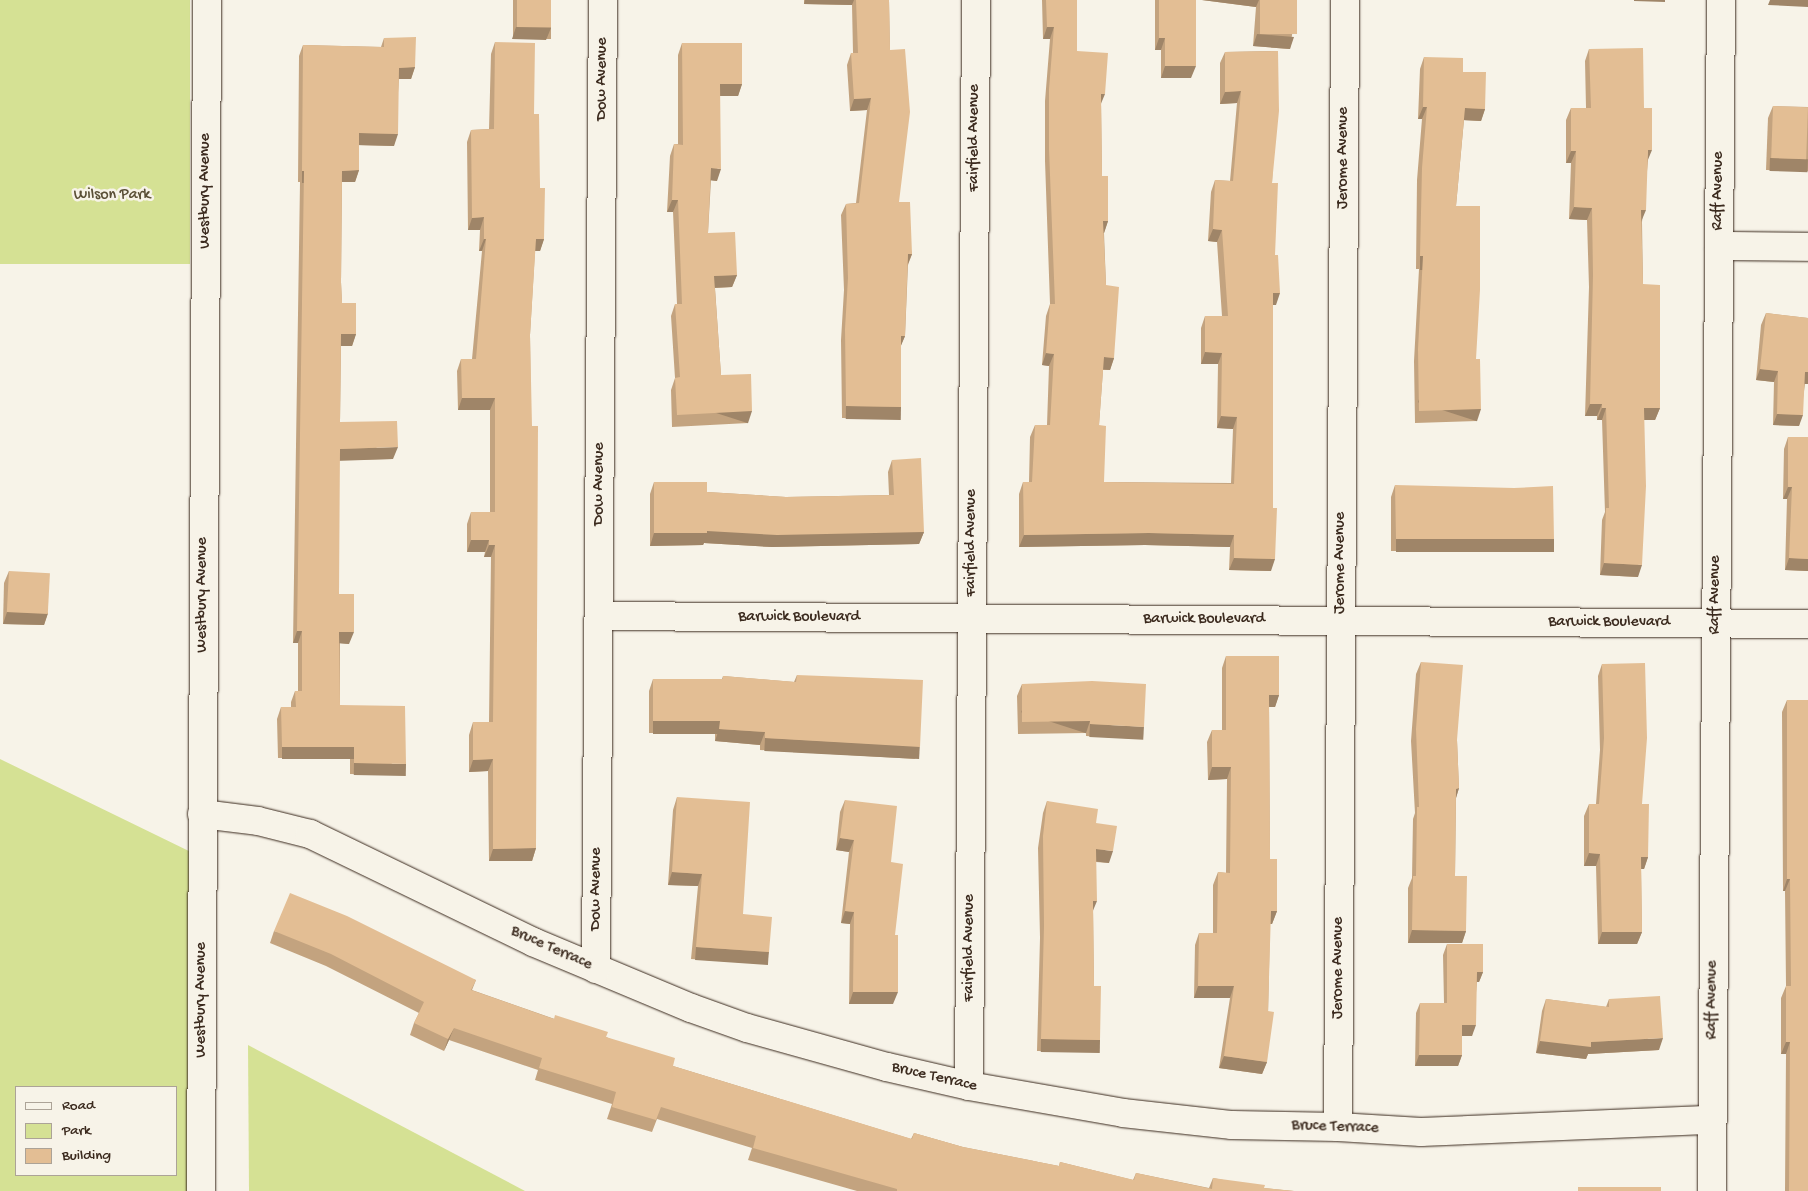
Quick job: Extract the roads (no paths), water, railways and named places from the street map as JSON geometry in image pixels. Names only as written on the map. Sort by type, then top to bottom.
[{"type":"street","name":"Westbury Avenue","points":[[201,1191],[207,0]]},
{"type":"street","name":"Dow Avenue","points":[[596,969],[603,0]]},
{"type":"street","name":"Fairfield Avenue","points":[[969,1086],[976,0]]},
{"type":"street","name":"Jerome Avenue","points":[[1338,1127],[1345,0]]},
{"type":"street","name":"Raff Avenue","points":[[1712,1191],[1721,0]]},
{"type":"street","points":[[1719,246],[1808,247]]},
{"type":"street","name":"Barwick Boulevard","points":[[599,616],[1808,624]]},
{"type":"street","name":"Bruce Terrace","points":[[202,814],[258,821],[318,837],[483,918],[596,969],[747,1028],[814,1048],[969,1086],[1123,1113],[1232,1125],[1338,1127],[1421,1132],[1712,1120]]},
{"type":"park label","name":"Wilson Park","points":[[112,196]]}]
